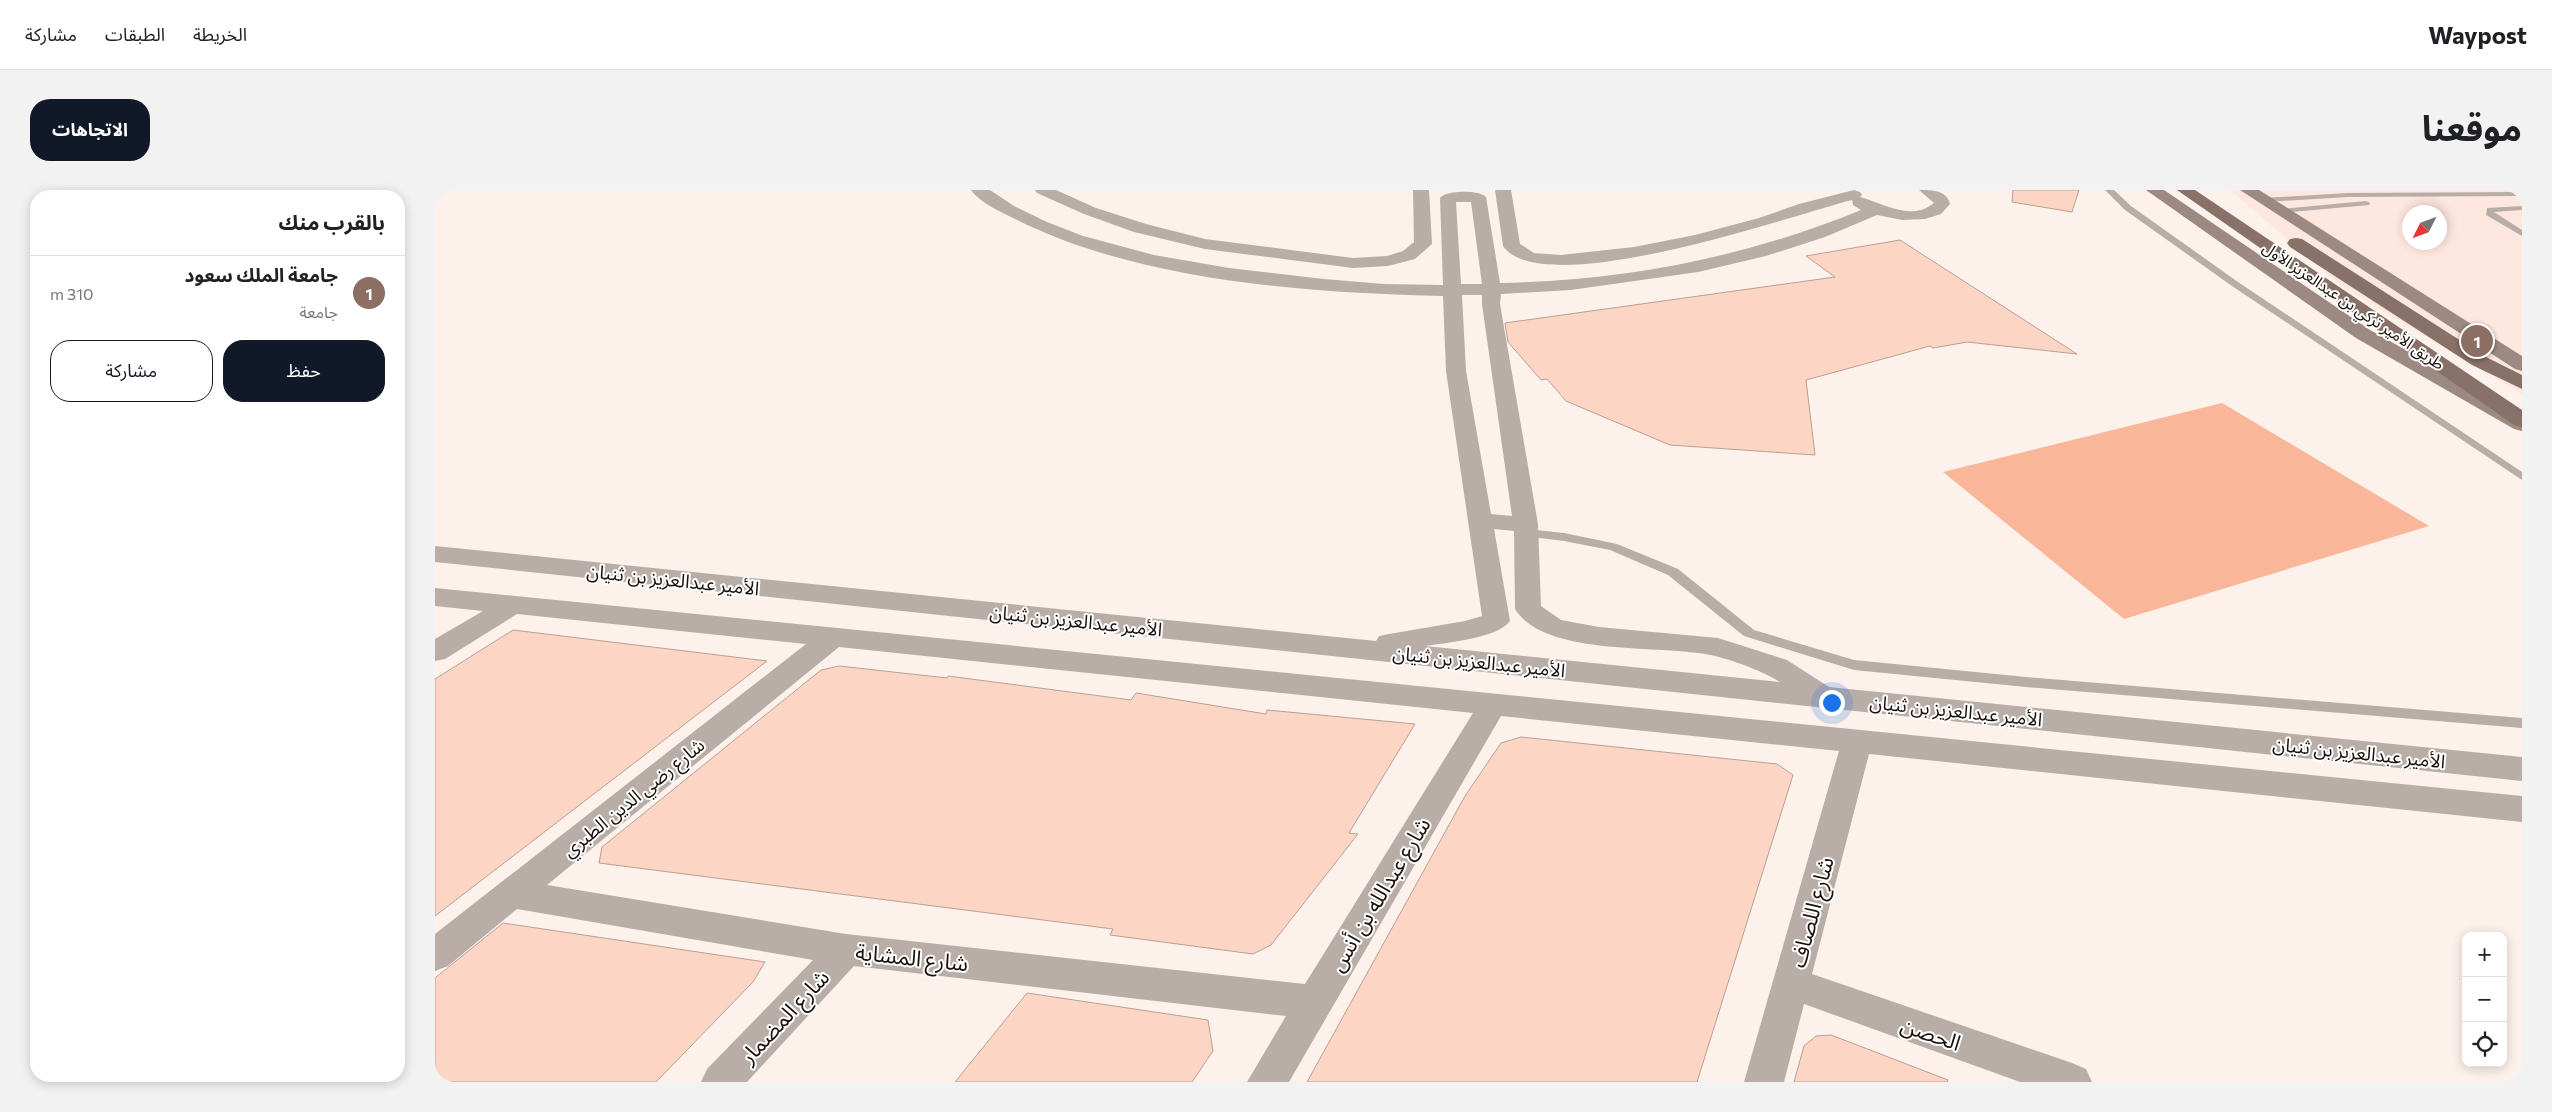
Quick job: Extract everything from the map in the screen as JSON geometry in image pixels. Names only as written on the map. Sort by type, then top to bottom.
[{"type":"main road","points":[[2154,190],[2363,334],[2522,424]]},
{"type":"main road","name":"طريق الأمير تركي بن عبدالعزيز الأول","points":[[2185,190],[2522,420]]},
{"type":"main road","name":"طريق الأمير تركي بن عبدالعزيز الأول","points":[[2213,190],[2479,361],[2522,383]]},
{"type":"main road","points":[[2255,195],[2522,365]]},
{"type":"street","points":[[1043,190],[1091,212],[1205,244],[1353,263],[1387,261],[1409,255],[1423,244],[1421,190]]},
{"type":"street","points":[[1503,190],[1512,246],[1530,258],[1561,260],[1635,252],[1696,240],[1855,192],[1864,205],[1875,210],[1903,215],[1930,213],[1938,209],[1942,204],[1941,199],[1927,190]]},
{"type":"street","points":[[980,191],[1005,208],[1060,233],[1135,256],[1229,274],[1384,289],[1492,288],[1610,280],[1714,263],[1752,254],[1835,229],[1875,210]]},
{"type":"street","points":[[1360,649],[1469,630],[1496,621],[1456,371],[1451,289],[1448,198],[1478,197],[1492,288],[1491,304],[1527,528],[1528,609],[1553,627],[1599,636],[1708,644],[1777,667],[1823,696]]},
{"type":"street","points":[[1480,521],[1527,528]]},
{"type":"street","name":"الأمير عبدالعزيز بن ثنيان","points":[[435,554],[2522,769]]},
{"type":"street","points":[[435,597],[831,639],[2522,809]]},
{"type":"street","points":[[435,652],[512,605]]},
{"type":"street","name":"شارع رضي الدين الطبري","points":[[435,955],[831,639]]},
{"type":"street","name":"شارع عبدالله بن أنس","points":[[1267,1082],[1492,706]]},
{"type":"street","name":"شارع اللصاف","points":[[1764,1082],[1857,742]]},
{"type":"street","name":"شارع المشاية","points":[[512,894],[846,950],[1314,1002]]},
{"type":"street","name":"شارع المضمار","points":[[721,1082],[846,950]]},
{"type":"street","name":"الحصن","points":[[1791,983],[2072,1082]]},
{"type":"lane","points":[[2109,190],[2128,208],[2235,284],[2522,478]]},
{"type":"lane","points":[[2255,195],[2522,194]]},
{"type":"lane","points":[[2280,211],[2424,200],[2522,200]]},
{"type":"lane","points":[[2522,208],[2490,210],[2490,215],[2522,233]]},
{"type":"lane","points":[[1527,528],[1613,547],[1673,572],[1749,632],[1854,665],[2036,683],[2522,723]]},
{"type":"shaded area","points":[[2230,190],[2522,190],[2522,394],[2343,287]]},
{"type":"shaded area","points":[[2222,403],[2429,526],[2124,619],[1943,472]]},
{"type":"building","points":[[2013,190],[2079,190],[2072,212],[2012,202]]},
{"type":"building","points":[[1900,240],[2077,354],[1967,342],[1933,348],[1930,346],[1806,380],[1815,455],[1670,445],[1566,401],[1547,379],[1541,380],[1508,342],[1505,323],[1835,277],[1806,256]]},
{"type":"building","points":[[513,630],[767,661],[435,916],[435,679]]},
{"type":"building","points":[[839,666],[947,678],[948,676],[1131,700],[1136,693],[1266,714],[1267,710],[1415,724],[1349,833],[1358,834],[1271,945],[1253,954],[1110,935],[1113,929],[599,863],[602,847],[821,670]]},
{"type":"building","points":[[1521,737],[1777,764],[1793,775],[1697,1082],[1307,1082],[1465,796],[1501,743]]},
{"type":"building","points":[[503,923],[765,962],[753,982],[656,1082],[435,1082],[435,978]]},
{"type":"building","points":[[1027,993],[1208,1020],[1213,1051],[1192,1082],[955,1082]]},
{"type":"building","points":[[1831,1035],[1948,1080],[1947,1082],[1794,1082],[1804,1046],[1816,1036]]},
{"type":"place","name":"جامعة الملك سعود","points":[[2477,341]]}]
